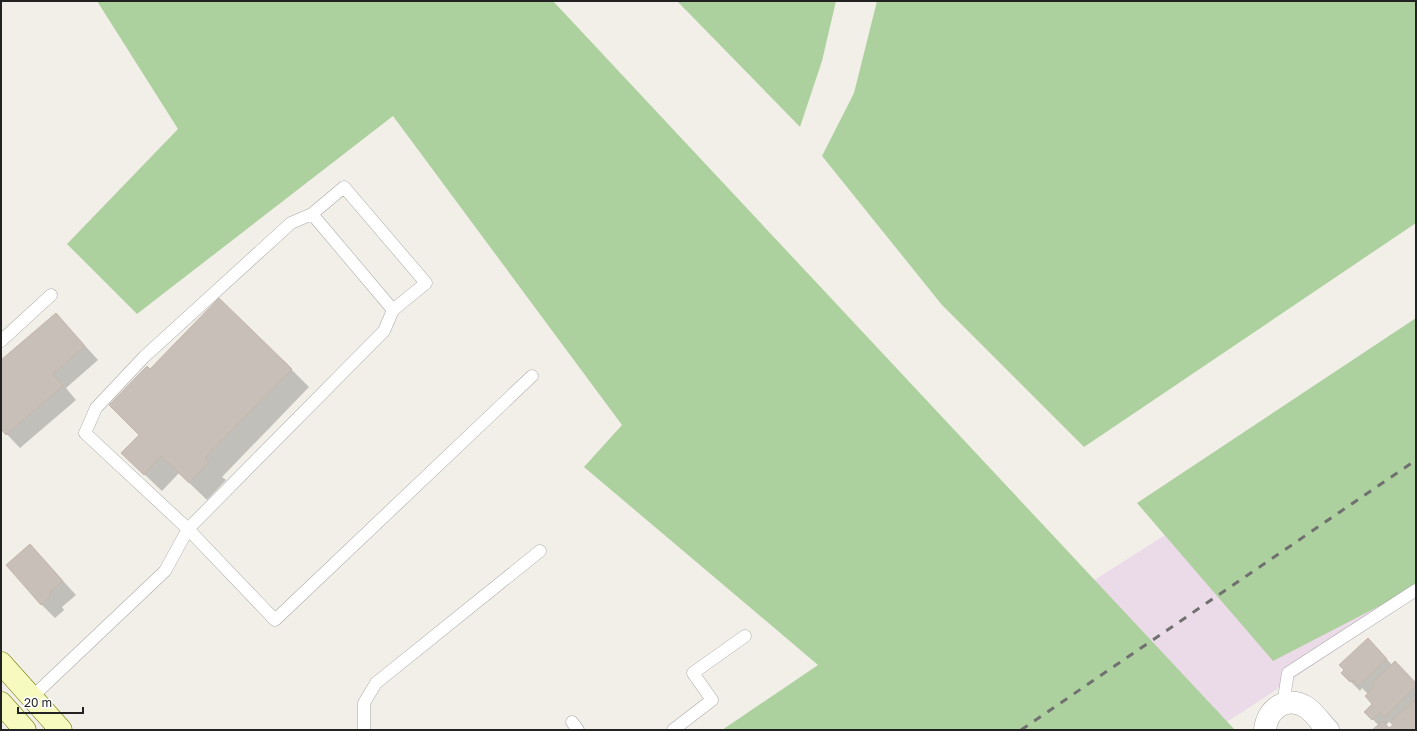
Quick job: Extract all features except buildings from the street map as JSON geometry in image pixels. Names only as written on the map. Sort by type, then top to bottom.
[{"type":"main road","points":[[1,663],[60,730]]},
{"type":"main road","points":[[1,703],[25,730]]},
{"type":"street","points":[[1265,730],[1266,721],[1270,714],[1283,704],[1292,703],[1300,704],[1308,708],[1328,730]]},
{"type":"lane","points":[[31,698],[165,572],[188,529],[384,331],[393,310],[426,283],[344,186],[312,214],[291,223],[144,357],[96,408],[85,433],[188,529],[275,620],[532,376]]},
{"type":"lane","points":[[312,214],[393,310]]},
{"type":"lane","points":[[1,341],[51,295]]},
{"type":"lane","points":[[364,730],[364,703],[376,683],[540,551]]},
{"type":"lane","points":[[1283,704],[1288,673],[1416,590]]},
{"type":"lane","points":[[673,730],[712,700],[693,673],[745,636]]},
{"type":"shaded area","points":[[1416,375],[1416,597],[1241,713],[1213,730],[864,730],[1107,572]]},
{"type":"green space","points":[[97,1],[553,1],[1235,730],[722,730],[818,665],[584,467],[622,425],[393,116],[137,314],[67,244],[178,129]]},
{"type":"green space","points":[[677,1],[836,1],[822,61],[800,127]]},
{"type":"green space","points":[[877,1],[1416,1],[1416,223],[1084,447],[942,305],[822,156],[854,93]]},
{"type":"green space","points":[[1416,318],[1416,587],[1273,661],[1137,503]]},
{"type":"railway","points":[[1021,730],[1416,460]]}]
